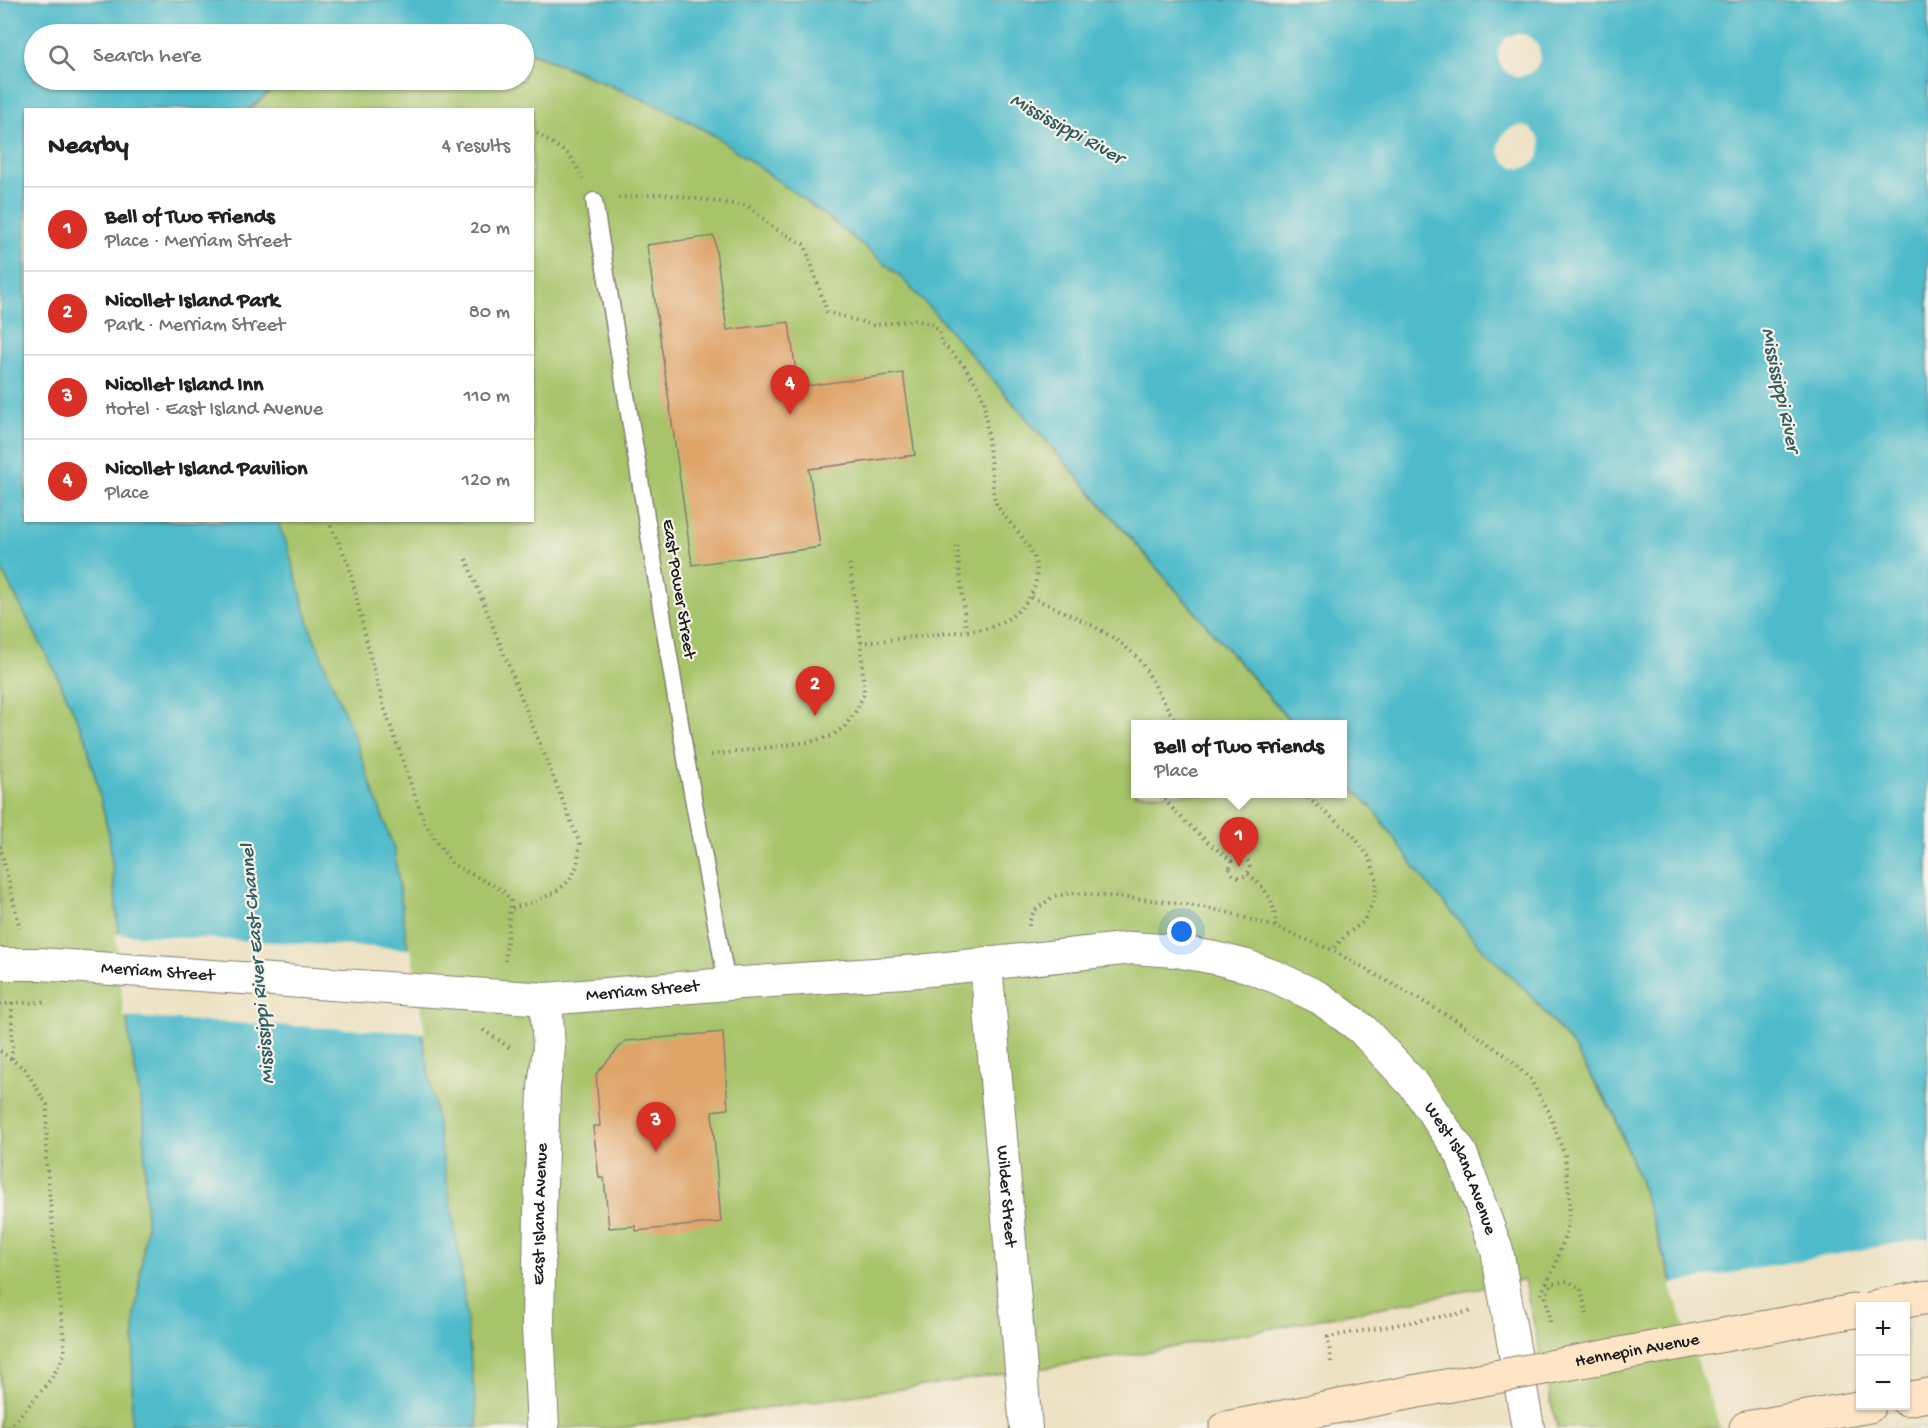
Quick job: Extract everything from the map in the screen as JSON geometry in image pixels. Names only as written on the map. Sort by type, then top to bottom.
[{"type":"main road","points":[[1900,1302],[1928,1297]]},
{"type":"main road","name":"Hennepin Avenue","points":[[1226,1428],[1856,1311]]},
{"type":"main road","points":[[1910,1398],[1928,1395]]},
{"type":"main road","points":[[1746,1428],[1856,1408]]},
{"type":"street","name":"Merriam Street","points":[[0,964],[40,964],[546,999],[919,971],[1132,948],[1176,951],[1215,958],[1247,966],[1278,978]]},
{"type":"street","name":"Wilder Street","points":[[986,963],[1026,1428]]},
{"type":"street","name":"West Island Avenue","points":[[1278,978],[1320,998],[1362,1029],[1415,1086],[1461,1153],[1497,1250],[1528,1428]]},
{"type":"street","name":"East Island Avenue","points":[[543,1428],[538,1326],[544,1087],[549,1049],[546,999]]},
{"type":"lane","name":"East Power Street","points":[[594,201],[686,759],[727,984]]},
{"type":"path","points":[[534,131],[570,155],[594,201],[662,194],[748,206],[774,228],[805,245],[827,312],[873,325],[915,320],[931,323],[939,332],[942,343],[963,364],[980,389],[984,400],[995,502],[1036,560],[1036,578],[1031,597],[1022,608],[999,625],[984,629],[861,643]]},
{"type":"path","points":[[329,522],[350,565],[384,707],[425,824],[452,864],[502,890],[511,900],[505,961]]},
{"type":"path","points":[[957,546],[966,630]]},
{"type":"path","points":[[466,559],[580,844],[576,868],[566,883],[544,899],[510,909]]},
{"type":"path","points":[[686,759],[809,742],[832,736],[845,726],[856,711],[864,694],[861,643],[849,561]]},
{"type":"path","points":[[1031,597],[1111,636],[1126,647],[1141,663],[1176,720]]},
{"type":"path","points":[[1164,798],[1176,812],[1232,861]]},
{"type":"path","points":[[1308,798],[1352,834],[1370,858],[1377,882],[1374,900],[1363,922],[1347,934],[1332,950]]},
{"type":"path","points":[[0,846],[20,928]]},
{"type":"path","points":[[1236,858],[1246,859],[1250,864],[1248,874],[1239,878],[1233,875],[1230,869],[1232,861],[1236,858]]},
{"type":"path","points":[[1248,874],[1262,885],[1271,899],[1276,910],[1275,927]]},
{"type":"path","points":[[0,1004],[44,1002]]},
{"type":"path","points":[[12,1003],[12,1060]]},
{"type":"path","points":[[481,1028],[512,1049]]},
{"type":"path","points":[[0,1051],[25,1069],[47,1105],[46,1160],[65,1352],[60,1367],[50,1381],[9,1428]]},
{"type":"path","points":[[1550,1322],[1546,1297],[1551,1284],[1560,1282],[1568,1281],[1581,1289],[1587,1315]]},
{"type":"path","points":[[1331,1362],[1328,1337],[1477,1311]]},
{"type":"green space","points":[[534,54],[668,110],[713,135],[775,177],[898,274],[940,319],[1289,720],[1131,720],[1131,798],[1347,798],[1347,782],[1375,811],[1421,876],[1480,946],[1528,993],[1573,1046],[1613,1114],[1643,1191],[1663,1256],[1723,1428],[1557,1428],[1524,1280],[1137,1354],[944,1383],[621,1428],[477,1428],[311,631],[277,522],[534,522],[534,108],[251,108],[272,90],[534,90]]},
{"type":"green space","points":[[0,567],[55,671],[86,738],[109,834],[129,1036],[144,1120],[146,1228],[135,1317],[131,1428],[0,1428]]},
{"type":"water","points":[[0,0],[1928,0],[1928,1428],[1723,1428],[1643,1191],[1614,1113],[1573,1046],[1529,993],[1480,946],[1421,876],[1375,811],[1347,782],[1347,720],[1290,720],[940,319],[898,274],[820,211],[714,135],[668,110],[534,54],[534,24],[24,24],[24,90],[272,90],[250,108],[24,108],[24,522],[277,522],[286,542],[311,630],[355,739],[394,849],[407,944],[460,1259],[478,1428],[131,1428],[135,1317],[146,1228],[144,1120],[129,1036],[109,834],[86,738],[55,671],[0,567]]},
{"type":"pier","points":[[1519,34],[1527,35],[1534,40],[1539,47],[1539,63],[1534,70],[1527,75],[1519,76],[1511,75],[1504,70],[1499,63],[1498,55],[1499,47],[1504,40],[1511,35]]},
{"type":"pier","points":[[1520,126],[1535,132],[1541,147],[1535,162],[1520,168],[1505,162],[1499,147],[1505,132]]},
{"type":"pier","points":[[116,934],[411,949],[425,1033],[124,1017]]},
{"type":"pier","points":[[1928,1238],[1928,1428],[1720,1428],[1670,1284]]},
{"type":"building","points":[[714,236],[727,330],[789,322],[798,387],[903,373],[915,455],[809,469],[820,547],[692,565],[647,245]]},
{"type":"building","points":[[723,1032],[728,1109],[712,1111],[721,1222],[636,1231],[635,1226],[609,1228],[604,1178],[599,1178],[593,1126],[600,1126],[596,1074],[625,1041]]},
{"type":"place","name":"Nicollet Island Pavilion","points":[[790,415]]},
{"type":"place","name":"Nicollet Island Park","points":[[815,716]]},
{"type":"place","name":"Bell of Two Friends","points":[[1239,867]]},
{"type":"place","name":"Nicollet Island Inn","points":[[656,1152]]},
{"type":"water label","name":"Mississippi River","points":[[1066,130]]},
{"type":"water label","name":"Mississippi River","points":[[1779,390]]},
{"type":"water label","name":"Mississippi River East Channel","points":[[259,964]]}]
